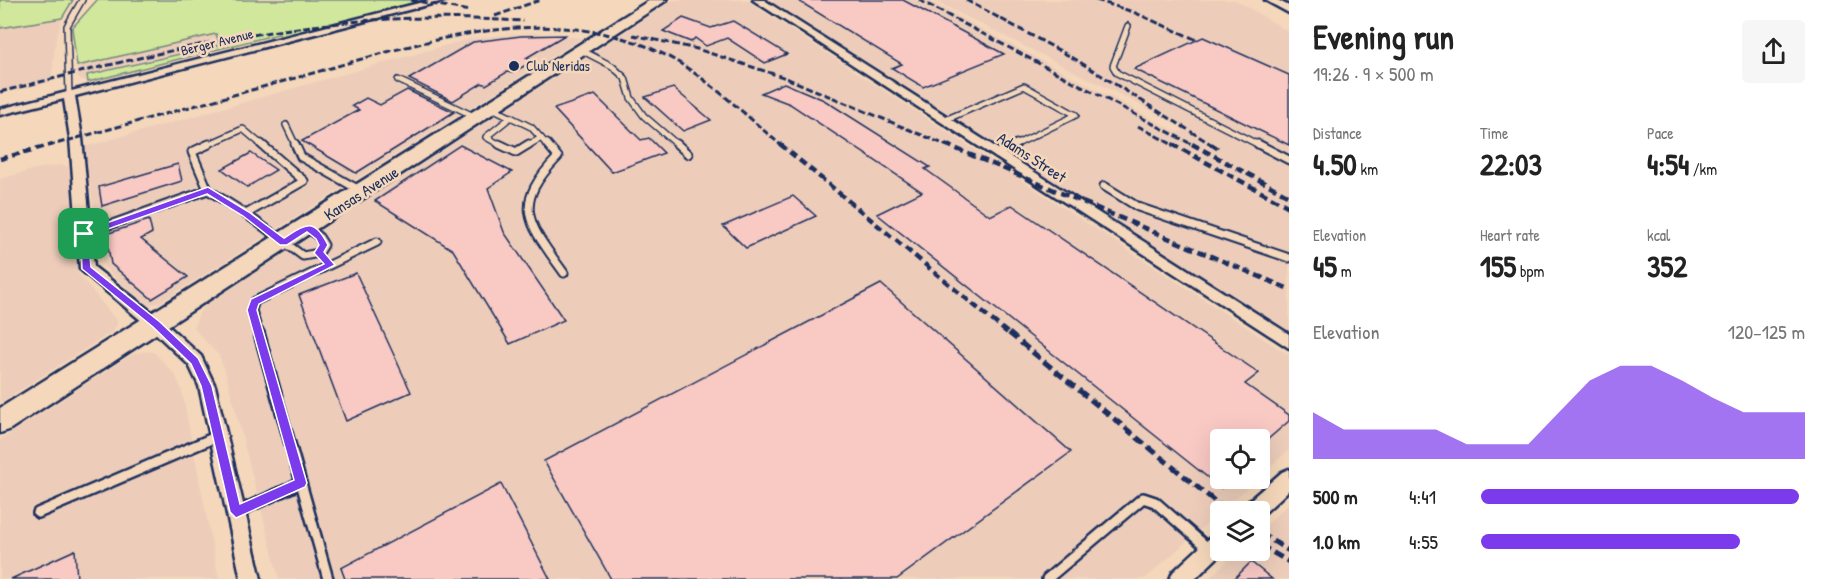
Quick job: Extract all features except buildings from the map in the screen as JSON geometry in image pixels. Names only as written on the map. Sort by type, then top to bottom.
[{"type":"main road","name":"Kansas Avenue","points":[[0,422],[660,0]]},
{"type":"street","name":"Berger Avenue","points":[[0,112],[442,0]]},
{"type":"street","name":"Adams Street","points":[[758,0],[1289,342]]},
{"type":"street","points":[[1270,0],[1289,10]]},
{"type":"street","points":[[69,95],[76,138],[87,269],[156,324],[195,361],[207,386],[251,579]]},
{"type":"street","points":[[1263,501],[1289,478]]},
{"type":"street","points":[[1180,579],[1210,552]]},
{"type":"lane","points":[[69,95],[67,26],[82,0]]},
{"type":"lane","points":[[1128,26],[1113,66],[1117,73],[1289,160]]},
{"type":"lane","points":[[581,50],[612,66],[625,78],[631,98],[644,116],[688,154]]},
{"type":"lane","points":[[398,80],[484,113],[511,117],[531,127],[558,157],[540,174],[527,200],[531,224],[564,273]]},
{"type":"lane","points":[[945,120],[1024,86],[1076,115],[997,154]]},
{"type":"lane","points":[[511,117],[489,132],[486,136],[489,140],[516,152],[541,138]]},
{"type":"lane","points":[[286,125],[301,157],[362,192]]},
{"type":"lane","points":[[246,214],[304,181],[243,129],[192,152],[208,190],[246,214],[303,256],[319,253],[324,245],[319,237],[307,227]]},
{"type":"lane","points":[[1104,186],[1138,207],[1289,258]]},
{"type":"lane","points":[[84,234],[208,190]]},
{"type":"lane","points":[[328,579],[252,310],[255,301],[377,242]]},
{"type":"lane","points":[[319,253],[330,265]]},
{"type":"lane","points":[[38,513],[218,436]]},
{"type":"lane","points":[[236,512],[301,483]]},
{"type":"lane","points":[[1047,579],[1143,498],[1155,502],[1210,542]]},
{"type":"shaded area","points":[[673,0],[746,0],[1289,355],[1289,450],[1270,466],[1270,429],[1210,429],[1210,489],[1246,489],[1232,501],[1210,501],[1210,521],[1145,579],[279,579],[225,371],[219,356],[194,326],[200,311],[210,302]]},
{"type":"shaded area","points":[[768,0],[927,0],[1177,132],[1188,129],[933,0],[1236,0],[1289,32],[1289,332]]},
{"type":"shaded area","points":[[62,18],[56,39],[51,82],[0,94],[0,28]]},
{"type":"shaded area","points":[[536,33],[582,38],[159,303],[144,306],[103,266],[84,147],[465,40]]},
{"type":"shaded area","points":[[217,34],[220,45],[88,75],[88,82],[78,78],[77,66]]},
{"type":"shaded area","points":[[60,165],[70,167],[78,273],[117,321],[117,325],[112,332],[0,403],[0,179]]},
{"type":"shaded area","points":[[150,351],[155,353],[176,376],[182,391],[219,579],[0,579],[0,440],[126,358],[136,353]]},
{"type":"shaded area","points":[[1289,503],[1289,579],[1208,579],[1227,561],[1270,561],[1270,521]]},
{"type":"green space","points":[[0,0],[73,0],[62,18],[0,28]]},
{"type":"green space","points":[[97,0],[427,0],[282,37],[278,34],[88,82],[87,75],[220,45],[216,34],[77,66],[72,28]]},
{"type":"railway","points":[[411,0],[470,11]]},
{"type":"railway","points":[[495,16],[540,0]]},
{"type":"railway","points":[[919,0],[1195,146]]},
{"type":"railway","points":[[966,0],[1075,59],[1214,146]]},
{"type":"railway","points":[[1096,0],[1133,12],[1197,40]]},
{"type":"railway","points":[[0,92],[194,46],[291,29],[390,19],[523,21]]},
{"type":"railway","points":[[48,146],[420,44],[464,34],[509,29],[554,28],[599,33],[643,45],[662,54],[699,76],[782,146]]},
{"type":"railway","points":[[633,35],[697,49],[786,78],[948,146]]},
{"type":"railway","points":[[1138,126],[1175,146]]},
{"type":"railway","points":[[0,159],[53,144]]},
{"type":"railway","points":[[780,144],[1010,335]]},
{"type":"railway","points":[[945,144],[1289,289]]},
{"type":"railway","points":[[1172,144],[1289,207]]},
{"type":"railway","points":[[1192,144],[1289,196]]},
{"type":"railway","points":[[1214,146],[1220,150]]},
{"type":"railway","points":[[1009,333],[1215,501]]},
{"type":"railway","points":[[1270,539],[1289,551]]},
{"type":"railway","points":[[1270,551],[1289,562]]},
{"type":"place","name":"Club Neridas","points":[[514,66]]},
{"type":"route","points":[[208,190],[284,242],[307,227],[319,237],[324,245],[319,253],[330,265],[255,301],[252,305],[301,483],[236,512],[207,386],[195,361],[156,324],[87,269],[84,234],[208,190]]}]
